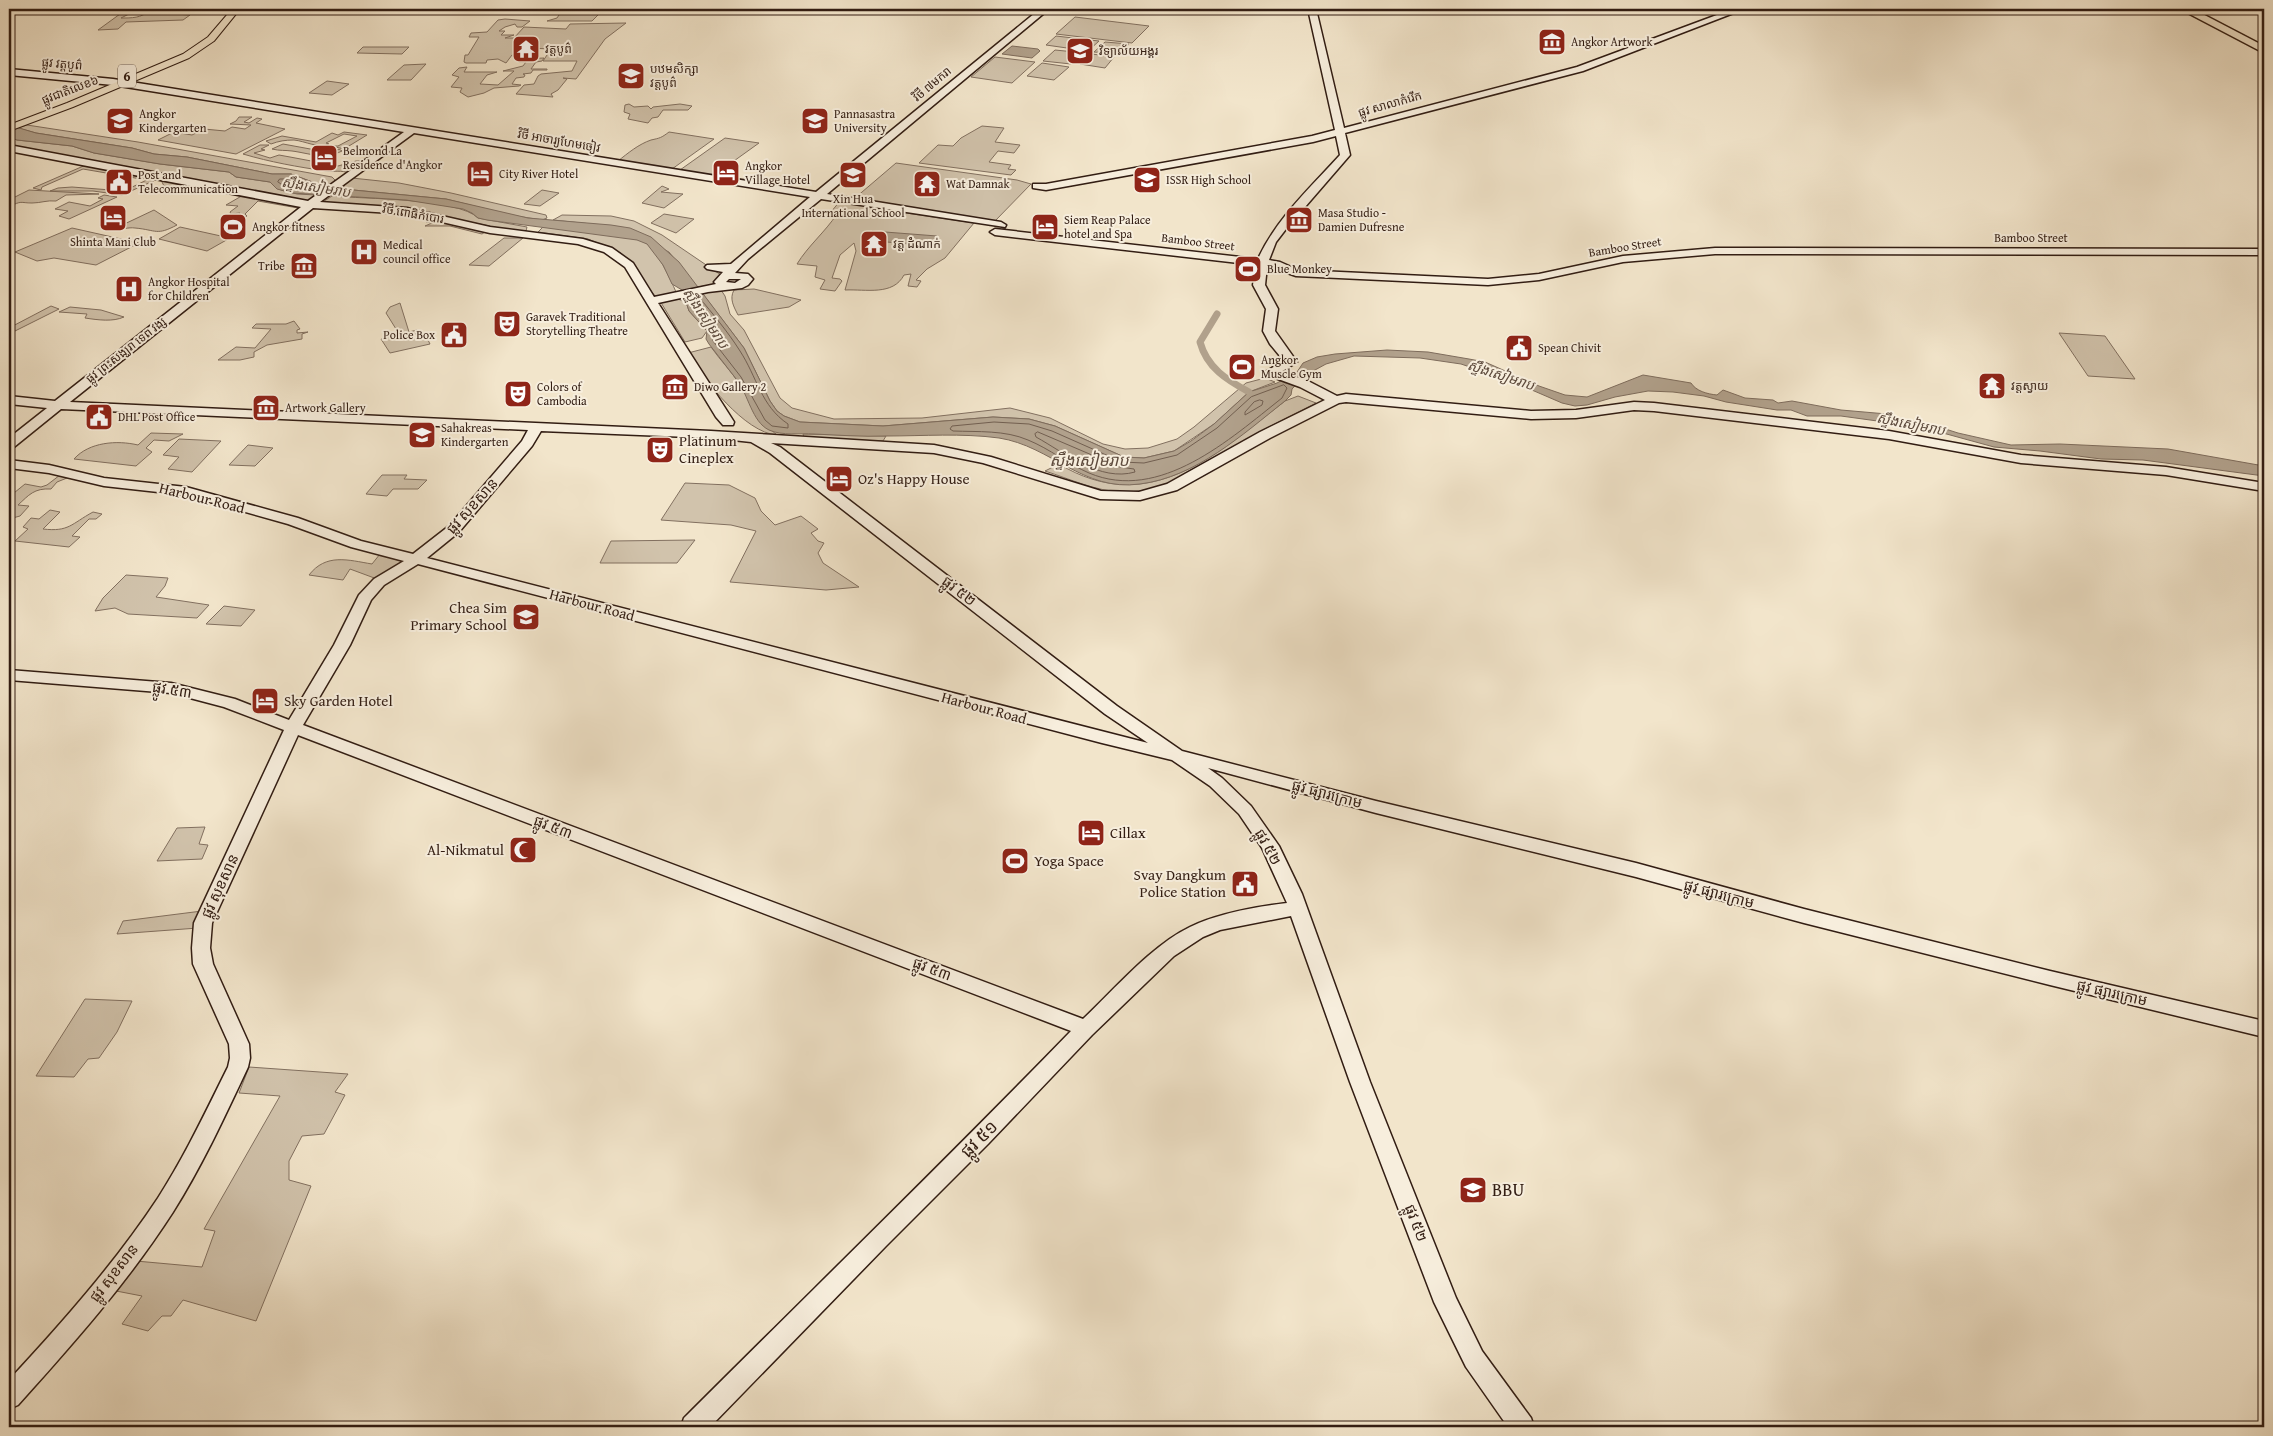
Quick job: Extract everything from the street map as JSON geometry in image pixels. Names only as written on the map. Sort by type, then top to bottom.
[{"type":"highway","points":[[2185,9],[2264,50]]},
{"type":"main road","name":"ផ្លូវជាតិលេខ៦","points":[[118,83],[188,48],[204,35],[225,9]]},
{"type":"main road","name":"ផ្លូវជាតិលេខ៦","points":[[13,124],[181,59],[199,49],[211,39],[236,9]]},
{"type":"main road","points":[[711,267],[725,269],[728,278]]},
{"type":"main road","points":[[719,426],[767,442]]},
{"type":"main road","name":"ផ្លូវ ៥១","points":[[694,1427],[878,1239],[981,1138],[1085,1029],[1167,951],[1188,936],[1216,924],[1268,912],[1298,908]]},
{"type":"street","name":"វិថី ៧មករា","points":[[728,278],[744,258],[1045,9]]},
{"type":"street","points":[[1312,9],[1339,132],[1345,148],[1344,158],[1306,197],[1271,242],[1262,263],[1259,285],[1272,309],[1269,331],[1274,341],[1291,362],[1271,372],[1304,384],[1335,400]]},
{"type":"street","name":"ផ្លូវ សាលាកំរើក","points":[[1038,186],[1046,187],[1292,143],[1339,132],[1469,96],[1580,69],[1740,9]]},
{"type":"street","name":"ផ្លូវ វត្តបូព៌","points":[[9,72],[118,83]]},
{"type":"street","name":"វិថី អាចារ្យហែមចៀវ","points":[[118,83],[819,196],[998,229]]},
{"type":"street","name":"ផ្លូវ ព្រះសង្ឃរា ទេព វង្ស","points":[[9,444],[338,183],[413,130]]},
{"type":"street","name":"វិថី ពោធិកំបោរ","points":[[9,148],[314,202],[407,211],[490,230],[584,242],[608,250],[622,258],[629,265],[651,301],[719,426]]},
{"type":"street","name":"Bamboo Street","points":[[998,229],[1279,265],[1296,273],[1480,282],[1539,277],[1623,259],[1714,251],[2264,252]]},
{"type":"street","points":[[651,301],[705,289],[736,274],[746,277],[741,267],[744,258]]},
{"type":"street","points":[[767,442],[934,449],[986,460],[1100,495],[1140,496],[1172,487],[1265,435],[1335,400],[1357,398],[1531,416],[1576,414],[1634,406],[1889,434],[1960,450],[2012,458],[2166,471],[2264,487]]},
{"type":"street","points":[[9,400],[56,405],[676,433],[719,426]]},
{"type":"street","name":"ផ្លូវ សុខសាន","points":[[9,1397],[39,1365],[153,1223],[179,1180],[238,1067],[240,1058],[239,1044],[202,964],[203,923],[294,726],[338,651],[364,598],[379,582],[415,560],[454,529],[527,443],[537,427]]},
{"type":"street","name":"ផ្លូវ ៥២","points":[[767,442],[1140,731],[1216,782],[1233,797],[1258,828],[1270,846],[1298,908],[1360,1082],[1446,1302],[1474,1359],[1522,1427]]},
{"type":"street","name":"Harbour Road","points":[[9,464],[49,469],[104,482],[186,491],[293,521],[342,539],[415,560],[1127,744],[1175,754]]},
{"type":"street","name":"ផ្លូវ ៥៣","points":[[9,675],[171,688],[221,701],[294,726],[661,869],[1067,1020],[1085,1029]]},
{"type":"street","points":[[1127,744],[1137,739],[1140,731]]},
{"type":"street","name":"ផ្លូវ ផ្សារក្រោម","points":[[1175,754],[1376,807],[1636,870],[1804,916],[2050,978],[2264,1029]]},
{"type":"street","points":[[1216,782],[1218,772],[1223,769],[1232,768]]},
{"type":"shaded area","points":[[560,9],[592,9],[592,11],[602,11],[592,21],[547,21],[557,18],[561,12]]},
{"type":"shaded area","points":[[149,11],[178,11],[175,14],[190,15],[183,20],[126,22],[118,29],[98,30],[120,14],[131,13],[121,18],[133,18]]},
{"type":"shaded area","points":[[1075,17],[1149,26],[1132,43],[1056,34]]},
{"type":"shaded area","points":[[498,20],[530,21],[522,27],[517,27],[515,24],[499,31],[505,31],[501,35],[514,35],[505,38],[514,38],[524,27],[566,29],[570,24],[626,23],[605,39],[576,79],[563,78],[567,79],[558,90],[551,94],[553,97],[516,94],[524,85],[534,84],[541,74],[572,71],[577,61],[543,61],[551,49],[528,48],[520,54],[512,55],[506,63],[498,59],[487,60],[486,63],[464,62],[465,55],[468,55],[479,37],[469,37],[471,33],[487,32]]},
{"type":"shaded area","points":[[1056,36],[1099,41],[1088,51],[1046,45]]},
{"type":"shaded area","points":[[1105,42],[1129,44],[1120,54],[1094,52]]},
{"type":"shaded area","points":[[363,47],[409,47],[402,54],[357,53]]},
{"type":"shaded area","points":[[1055,50],[1085,53],[1071,64],[1043,61]]},
{"type":"shaded area","points":[[1092,54],[1114,57],[1105,68],[1080,64]]},
{"type":"shaded area","points":[[995,57],[1035,62],[1012,83],[971,77]]},
{"type":"shaded area","points":[[544,58],[542,61],[536,62],[531,69],[547,70],[533,70],[531,73],[523,74],[525,75],[524,77],[516,78],[512,84],[521,85],[519,86],[494,88],[468,97],[460,92],[462,88],[451,87],[459,77],[452,75],[459,68],[467,67],[464,72],[497,72],[487,75],[480,84],[498,85],[514,71],[503,71],[523,66],[526,62],[519,62],[521,59]]},
{"type":"shaded area","points":[[1042,63],[1069,67],[1054,80],[1027,76]]},
{"type":"shaded area","points":[[426,64],[411,80],[387,80],[404,65]]},
{"type":"shaded area","points":[[327,81],[349,84],[332,95],[309,93]]},
{"type":"shaded area","points":[[629,104],[634,107],[648,106],[651,109],[653,107],[680,104],[692,106],[688,110],[663,110],[658,117],[652,118],[648,123],[628,119],[630,114],[624,112],[625,105]]},
{"type":"shaded area","points":[[239,117],[252,117],[244,122],[249,123],[257,118],[262,119],[256,123],[285,129],[236,154],[158,140],[174,132],[192,135],[204,129],[225,131],[232,127],[245,129],[251,125],[230,124]]},
{"type":"shaded area","points":[[27,125],[138,142],[332,177],[335,180],[331,185],[323,186],[291,174],[272,174],[187,157],[154,154],[132,148],[36,133],[18,128]]},
{"type":"shaded area","points":[[982,126],[1004,128],[995,142],[1020,145],[1014,153],[998,151],[989,162],[1011,165],[1008,169],[1016,170],[1011,175],[919,163],[938,145],[953,146],[961,138]]},
{"type":"shaded area","points":[[344,132],[367,135],[344,149],[331,146],[338,146],[357,136],[344,134],[326,143],[329,144],[321,146],[294,140],[271,144],[266,141],[282,136],[316,142],[332,133],[338,135]]},
{"type":"shaded area","points":[[669,132],[714,139],[672,169],[618,161],[642,144],[660,138]]},
{"type":"shaded area","points":[[9,137],[17,140],[72,146],[94,153],[160,164],[229,172],[236,177],[270,182],[281,190],[297,194],[316,195],[310,204],[9,146]]},
{"type":"shaded area","points":[[725,138],[759,143],[713,176],[680,170]]},
{"type":"shaded area","points":[[283,144],[332,153],[339,149],[342,151],[335,154],[322,155],[272,149]]},
{"type":"shaded area","points":[[260,145],[269,145],[261,149],[265,150],[254,153],[270,158],[279,155],[338,166],[356,161],[366,161],[349,173],[295,166],[243,154]]},
{"type":"shaded area","points":[[896,163],[1017,180],[1031,184],[995,221],[855,198]]},
{"type":"shaded area","points":[[88,164],[149,176],[141,179],[83,169],[42,187],[41,190],[33,188]]},
{"type":"shaded area","points":[[153,177],[160,178],[122,195],[93,191],[50,191],[58,188],[72,187],[124,191]]},
{"type":"shaded area","points":[[352,178],[399,183],[451,193],[546,215],[547,218],[542,220],[510,215],[446,199],[343,189],[347,180]]},
{"type":"shaded area","points":[[161,180],[208,187],[196,193],[180,194],[180,191],[164,186]]},
{"type":"shaded area","points":[[662,186],[669,189],[661,192],[683,194],[664,208],[642,203]]},
{"type":"shaded area","points":[[29,190],[99,194],[66,195],[56,201],[21,202],[9,207],[9,200]]},
{"type":"shaded area","points":[[542,190],[559,193],[540,206],[524,204]]},
{"type":"shaded area","points":[[245,194],[308,206],[284,221],[298,208],[258,201],[245,214],[247,216],[233,224],[222,222],[236,219],[240,213],[231,214],[230,212],[238,206],[226,205]]},
{"type":"shaded area","points":[[104,195],[117,197],[69,219],[59,216],[68,211],[55,209],[69,202],[90,206],[103,199],[98,198]]},
{"type":"shaded area","points":[[332,196],[431,203],[467,211],[478,218],[527,227],[526,231],[509,230],[397,207],[323,202]]},
{"type":"shaded area","name":"វត្ត ដំំណាក់","points":[[841,200],[886,210],[974,223],[945,258],[927,269],[916,280],[921,281],[917,287],[908,286],[911,274],[904,275],[899,282],[886,289],[845,290],[856,251],[854,243],[840,255],[832,278],[842,281],[835,291],[820,289],[825,280],[815,277],[817,266],[797,264],[837,214],[830,213]]},
{"type":"shaded area","points":[[154,210],[177,225],[160,231],[116,228]]},
{"type":"shaded area","points":[[407,211],[488,230],[482,234],[450,226],[425,226],[432,223],[426,222],[427,220],[404,217],[406,214],[396,213]]},
{"type":"shaded area","points":[[664,214],[694,219],[676,233],[651,223]]},
{"type":"shaded area","points":[[562,215],[611,216],[634,221],[662,235],[721,275],[711,285],[697,287],[669,252],[620,227],[553,220]]},
{"type":"shaded area","points":[[180,227],[230,238],[207,251],[159,239]]},
{"type":"shaded area","points":[[543,227],[627,237],[646,243],[659,259],[676,292],[672,293],[673,295],[655,296],[641,278],[636,267],[621,253],[588,239],[538,232]]},
{"type":"shaded area","points":[[72,228],[139,243],[96,265],[54,258],[37,261],[15,252]]},
{"type":"shaded area","points":[[504,238],[523,238],[489,266],[469,265]]},
{"type":"shaded area","points":[[754,289],[801,300],[789,307],[738,315],[732,300],[734,290]]},
{"type":"shaded area","points":[[721,290],[725,296],[730,314],[744,330],[780,398],[792,408],[834,419],[922,418],[1010,408],[1050,418],[1103,444],[1125,449],[1148,448],[1177,439],[1246,383],[1265,378],[1275,382],[1249,392],[1214,424],[1174,451],[1144,458],[1124,457],[1055,426],[1029,419],[993,417],[883,426],[800,422],[777,411],[770,401],[744,348],[702,293]]},
{"type":"shaded area","points":[[675,298],[686,302],[689,311],[707,331],[702,338],[685,342],[660,301]]},
{"type":"shaded area","points":[[400,303],[409,332],[417,330],[413,339],[426,336],[430,344],[390,353],[381,339],[397,336],[396,329],[386,313],[390,307]]},
{"type":"shaded area","points":[[51,306],[59,309],[9,334],[9,328]]},
{"type":"shaded area","points":[[70,307],[101,310],[124,317],[115,320],[100,320],[85,318],[87,314],[59,312]]},
{"type":"shaded area","points":[[294,321],[300,329],[297,330],[297,333],[308,332],[302,334],[302,339],[267,345],[254,352],[254,357],[240,360],[218,360],[236,347],[255,348],[271,329],[252,328],[256,324],[286,324]]},
{"type":"shaded area","points":[[2059,333],[2105,336],[2135,379],[2088,376]]},
{"type":"shaded area","points":[[711,347],[737,380],[760,418],[777,435],[765,432],[739,415],[714,390],[688,353]]},
{"type":"shaded area","points":[[1298,396],[1316,403],[1265,429],[1193,472],[1159,486],[1141,491],[1112,491],[1092,487],[1045,471],[1059,464],[1092,479],[1122,485],[1152,482],[1180,473],[1206,459],[1285,401]]},
{"type":"shaded area","points":[[151,433],[183,434],[169,441],[154,440],[146,448],[152,452],[136,466],[74,459],[87,449],[104,444],[130,443],[138,445]]},
{"type":"shaded area","points":[[803,434],[886,436],[883,441],[804,438]]},
{"type":"shaded area","points":[[179,439],[221,441],[192,472],[168,469],[179,457],[163,455]]},
{"type":"shaded area","points":[[248,445],[273,448],[255,466],[229,465]]},
{"type":"shaded area","points":[[60,475],[72,476],[57,482],[51,489],[32,493],[18,505],[29,506],[20,516],[9,519],[9,497],[25,484],[41,487],[47,485]]},
{"type":"shaded area","points":[[382,475],[407,475],[404,479],[427,480],[418,489],[393,489],[387,496],[366,494]]},
{"type":"shaded area","points":[[685,483],[729,485],[755,498],[761,511],[775,525],[801,516],[818,529],[811,533],[818,541],[824,543],[818,553],[823,563],[859,587],[826,590],[730,582],[756,531],[731,525],[661,520]]},
{"type":"shaded area","points":[[50,510],[60,512],[43,529],[64,528],[93,512],[102,514],[96,519],[89,519],[72,536],[80,537],[69,547],[15,541],[28,529],[23,527],[31,518],[39,519]]},
{"type":"shaded area","points":[[695,540],[677,563],[600,563],[611,541]]},
{"type":"shaded area","points":[[380,554],[407,561],[377,579],[350,569],[343,580],[309,575],[323,563],[346,560],[372,564]]},
{"type":"shaded area","points":[[126,575],[168,578],[165,586],[156,597],[209,605],[197,618],[128,614],[115,608],[95,611],[103,598]]},
{"type":"shaded area","points":[[224,606],[255,610],[241,626],[206,624]]},
{"type":"shaded area","points":[[205,827],[199,844],[208,845],[202,859],[157,861],[177,828]]},
{"type":"shaded area","points":[[202,911],[198,928],[117,934],[123,921]]},
{"type":"shaded area","points":[[85,999],[132,1001],[117,1032],[99,1058],[88,1059],[74,1077],[36,1076]]},
{"type":"shaded area","points":[[249,1067],[348,1074],[335,1092],[345,1095],[324,1134],[302,1136],[289,1161],[289,1180],[311,1186],[256,1321],[183,1300],[171,1316],[162,1316],[148,1331],[122,1324],[142,1296],[111,1290],[136,1261],[202,1267],[215,1231],[204,1229],[280,1096],[239,1093]]},
{"type":"water","points":[[1012,46],[1038,49],[1040,51],[1032,58],[1002,54]]},
{"type":"water","name":"ស្ទឹងសៀមរាប","points":[[9,125],[36,133],[132,148],[154,154],[187,157],[272,174],[291,174],[323,186],[342,186],[343,189],[446,199],[528,218],[630,228],[651,237],[679,262],[744,348],[770,401],[777,411],[800,422],[883,426],[993,417],[1029,419],[1055,426],[1124,457],[1144,458],[1174,451],[1191,441],[1214,424],[1249,392],[1277,383],[1297,372],[1303,363],[1317,357],[1335,354],[1387,350],[1428,352],[1485,362],[1539,386],[1565,395],[1587,397],[1643,375],[1691,383],[1699,390],[1713,395],[1717,395],[1723,390],[1745,398],[1773,400],[1778,403],[1792,401],[1841,410],[1887,414],[1905,421],[1907,419],[1915,423],[1936,426],[2011,445],[2060,444],[2168,449],[2264,466],[2264,476],[2143,460],[2101,459],[1994,447],[1921,427],[1841,416],[1807,416],[1791,410],[1777,410],[1673,392],[1648,391],[1575,406],[1562,403],[1511,381],[1461,364],[1420,358],[1354,356],[1326,364],[1304,376],[1292,389],[1291,395],[1285,401],[1235,440],[1199,464],[1161,480],[1140,484],[1120,485],[1101,481],[1084,475],[1018,443],[985,436],[868,436],[780,433],[769,430],[758,421],[741,386],[706,339],[707,331],[689,311],[682,290],[672,284],[663,265],[647,244],[637,240],[487,220],[478,218],[463,209],[406,200],[292,193],[277,189],[270,182],[236,177],[229,172],[160,164],[94,153],[72,146],[17,140],[9,137]]},
{"type":"water","points":[[872,231],[937,236],[931,246],[865,240]]},
{"type":"waterway","points":[[1217,314],[1200,342],[1203,351],[1219,372],[1249,392]]},
{"type":"place","name":"Angkor Artwork","points":[[1552,42]]},
{"type":"place","name":"វត្តបូព៌","points":[[526,49]]},
{"type":"place","name":"វិទ្យាល័យអង្គរ","points":[[1080,51]]},
{"type":"place","name":"បឋមសិក្សា វត្តបូព៌","points":[[631,76]]},
{"type":"place","name":"Angkor Kindergarten","points":[[120,121]]},
{"type":"place","name":"Pannasastra University","points":[[815,121]]},
{"type":"place","name":"Belmond La Residence d'Angkor","points":[[324,158]]},
{"type":"place","name":"Angkor Village Hotel","points":[[726,173]]},
{"type":"place","name":"City River Hotel","points":[[480,174]]},
{"type":"place","name":"Xin Hua International School","points":[[853,175]]},
{"type":"place","name":"ISSR High School","points":[[1147,180]]},
{"type":"place","name":"Post and Telecommunication","points":[[119,182]]},
{"type":"place","name":"Wat Damnak","points":[[927,184]]},
{"type":"place","name":"Shinta Mani Club","points":[[113,218]]},
{"type":"place","name":"Masa Studio - Damien Dufresne","points":[[1299,220]]},
{"type":"place","name":"Angkor fitness","points":[[233,227]]},
{"type":"place","name":"Siem Reap Palace hotel and Spa","points":[[1045,227]]},
{"type":"place","name":"វត្ត ដំំណាក់","points":[[874,244]]},
{"type":"place","name":"Medical council office","points":[[364,252]]},
{"type":"place","name":"Tribe","points":[[304,266]]},
{"type":"place","name":"Blue Monkey","points":[[1248,269]]},
{"type":"place","name":"Angkor Hospital for Children","points":[[129,289]]},
{"type":"place","name":"Garavek Traditional Storytelling Theatre","points":[[507,324]]},
{"type":"place","name":"Police Box","points":[[454,335]]},
{"type":"place","name":"Spean Chivit","points":[[1519,348]]},
{"type":"place","name":"Angkor Muscle Gym","points":[[1242,367]]},
{"type":"place","name":"វត្តស្វាយ","points":[[1992,386]]},
{"type":"place","name":"Diwo Gallery 2","points":[[675,387]]},
{"type":"place","name":"Colors of Cambodia","points":[[518,394]]},
{"type":"place","name":"Artwork Gallery","points":[[266,408]]},
{"type":"place","name":"DHL Post Office","points":[[99,417]]},
{"type":"place","name":"Sahakreas Kindergarten","points":[[422,435]]},
{"type":"place","name":"Platinum Cineplex","points":[[660,450]]},
{"type":"place","name":"Oz's Happy House","points":[[839,479]]},
{"type":"place","name":"Chea Sim Primary School","points":[[526,617]]},
{"type":"place","name":"Sky Garden Hotel","points":[[265,701]]},
{"type":"place","name":"Cillax","points":[[1091,833]]},
{"type":"place","name":"Al-Nikmatul","points":[[523,850]]},
{"type":"place","name":"Yoga Space","points":[[1015,861]]},
{"type":"place","name":"Svay Dangkum Police Station","points":[[1245,884]]},
{"type":"place","name":"BBU","points":[[1473,1190]]}]
